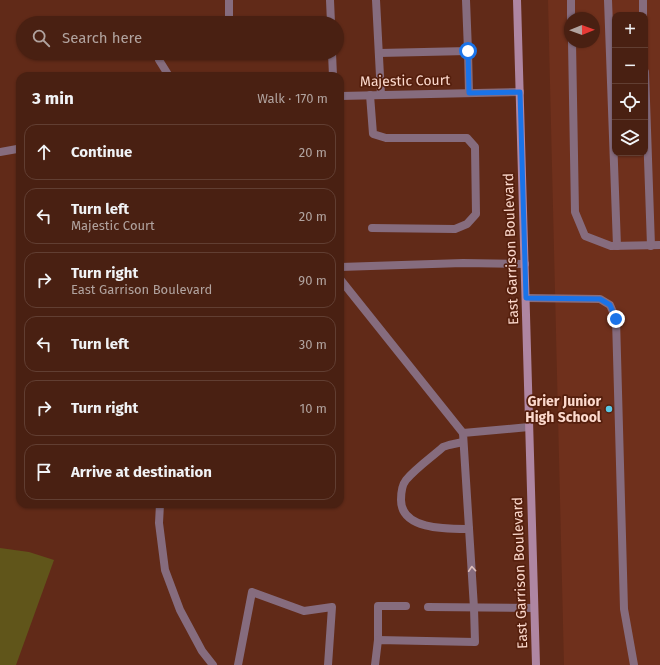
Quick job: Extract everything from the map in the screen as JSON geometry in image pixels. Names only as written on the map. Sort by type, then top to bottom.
[{"type":"main road","name":"East Garrison Boulevard","points":[[517,0],[536,665]]},
{"type":"street","points":[[229,0],[230,16]]},
{"type":"street","points":[[330,0],[331,16]]},
{"type":"street","points":[[376,0],[381,95]]},
{"type":"street","points":[[466,0],[469,93]]},
{"type":"street","points":[[571,0],[571,12]]},
{"type":"street","points":[[608,0],[616,246]]},
{"type":"street","points":[[643,0],[643,12]]},
{"type":"street","points":[[572,48],[576,212],[585,236],[611,246],[660,246]]},
{"type":"street","points":[[378,53],[468,51]]},
{"type":"street","points":[[159,60],[166,72]]},
{"type":"street","points":[[332,60],[333,72]]},
{"type":"street","points":[[645,84],[651,246]]},
{"type":"street","name":"Majestic Court","points":[[344,96],[520,92]]},
{"type":"street","points":[[370,95],[373,134],[386,138],[467,138],[475,147],[476,214],[467,224],[455,229],[372,228]]},
{"type":"street","points":[[0,152],[16,149]]},
{"type":"street","points":[[344,267],[463,263],[525,264]]},
{"type":"street","points":[[344,284],[462,433],[463,442],[475,642],[378,640]]},
{"type":"street","points":[[526,298],[600,299],[610,305],[616,319],[624,609],[634,665]]},
{"type":"street","points":[[462,433],[529,427]]},
{"type":"street","points":[[463,442],[443,447],[407,479],[401,492],[400,502],[402,510],[408,518],[416,523],[428,526],[469,530]]},
{"type":"street","points":[[160,508],[159,523],[165,570],[180,610],[202,651],[213,665]]},
{"type":"street","points":[[238,665],[252,592],[304,611],[332,607],[328,665]]},
{"type":"street","points":[[375,665],[378,640],[378,606],[406,606]]},
{"type":"street","points":[[428,607],[534,608]]},
{"type":"shaded area","name":"Grier Junior High School","points":[[548,0],[660,0],[660,665],[564,665]]},
{"type":"shaded area","points":[[0,548],[29,552],[54,560],[16,665],[0,665]]},
{"type":"place","name":"Grier Junior High School","points":[[609,409]]},
{"type":"route","points":[[468,51],[469,93],[520,92],[526,298],[600,299],[610,305],[616,319]]}]
